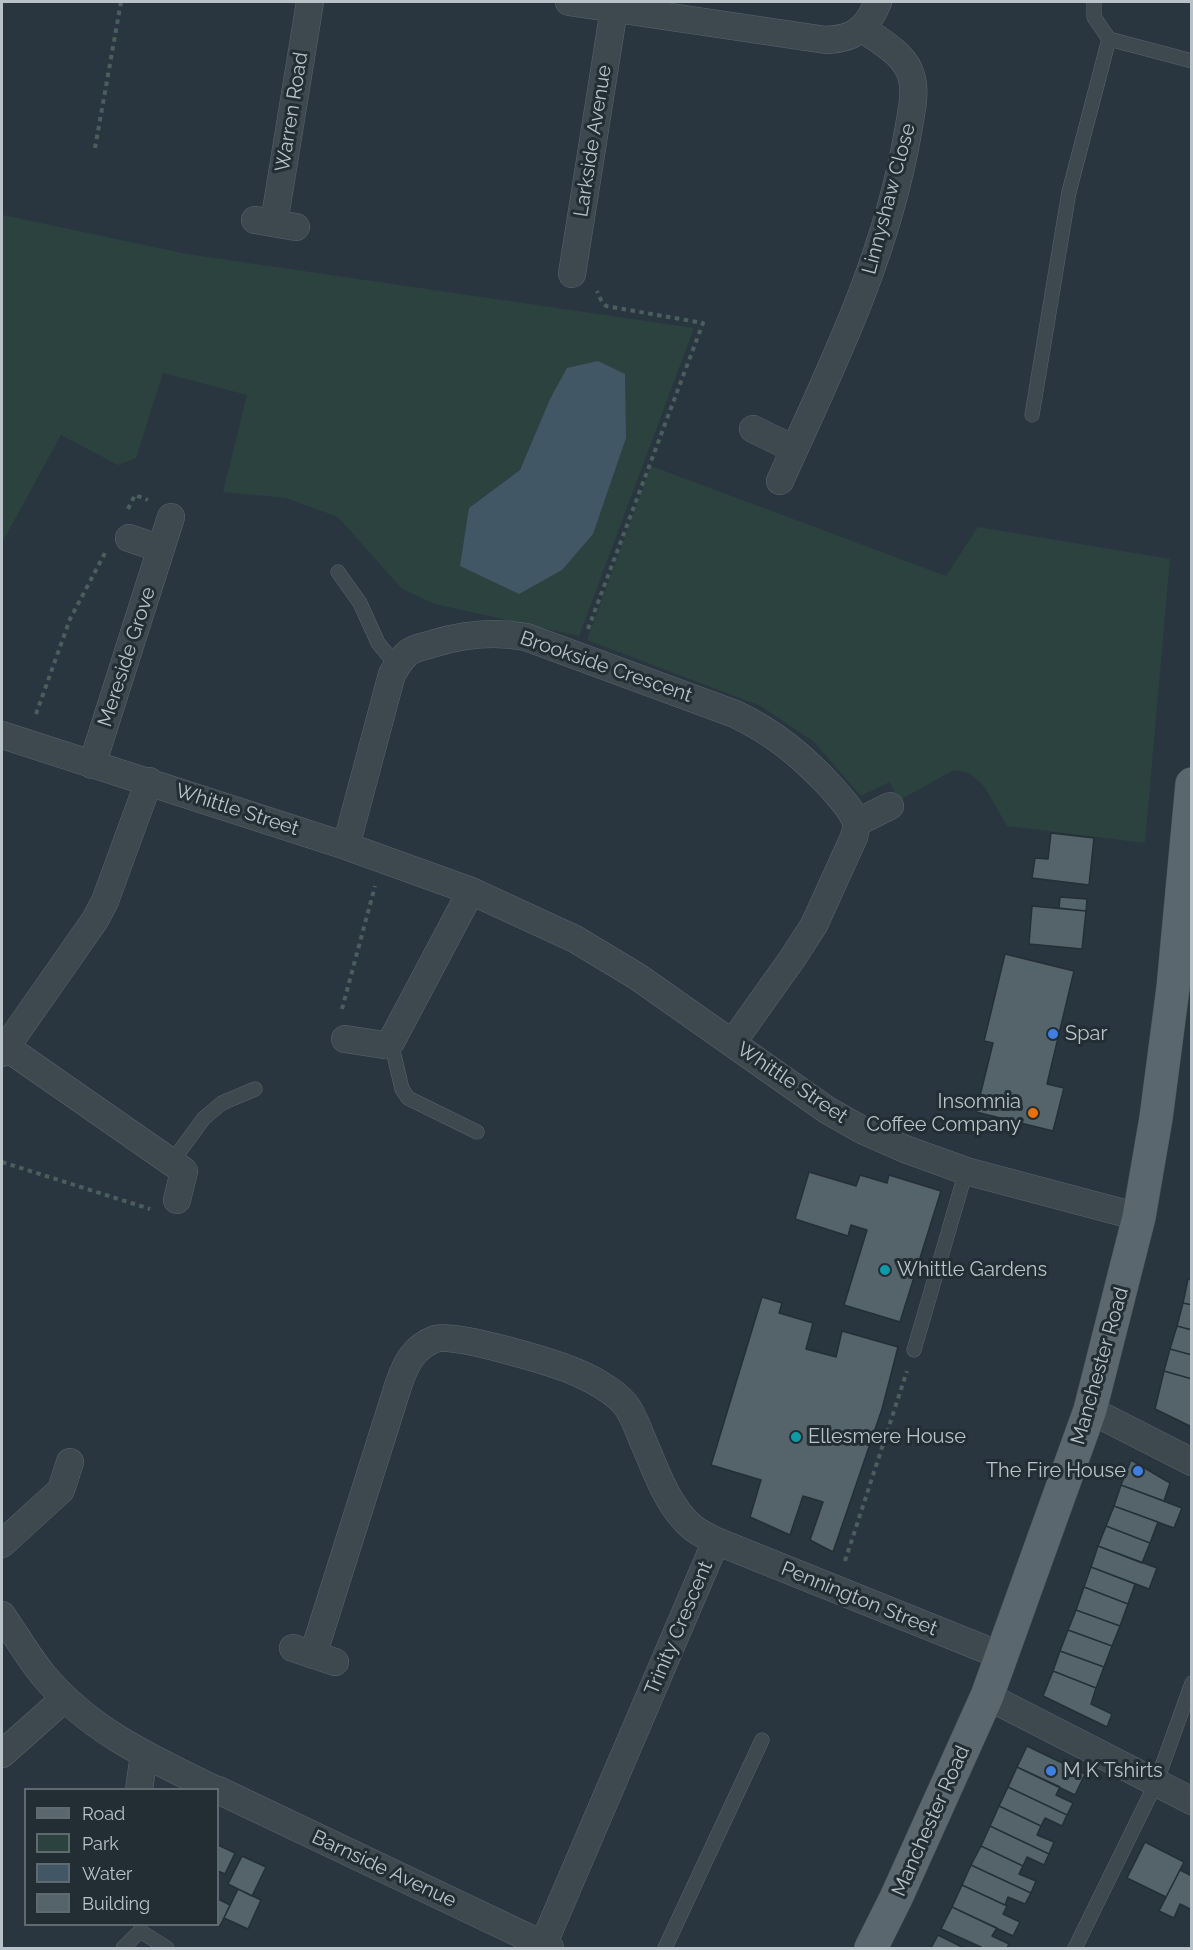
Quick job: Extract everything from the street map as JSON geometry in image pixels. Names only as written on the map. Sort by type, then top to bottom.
[{"type":"main road","name":"Manchester Road","points":[[871,1948],[896,1898],[987,1696],[1090,1410],[1139,1217],[1187,902],[1191,784]]},
{"type":"street","name":"Warren Road","points":[[275,223],[310,2]]},
{"type":"street","points":[[569,2],[826,40],[845,39],[862,28],[878,2]]},
{"type":"street","name":"Larkside Avenue","points":[[572,274],[614,9]]},
{"type":"street","name":"Linnyshaw Close","points":[[780,481],[851,325],[880,246],[904,155],[914,94],[909,70],[895,51],[862,28]]},
{"type":"street","points":[[753,429],[794,449]]},
{"type":"street","name":"Mereside Grove","points":[[92,765],[171,517]]},
{"type":"street","points":[[129,538],[161,549]]},
{"type":"street","name":"Brookside Crescent","points":[[397,666],[406,654],[415,649],[449,639],[477,634],[503,633],[526,637],[735,714],[761,726],[787,744],[811,766],[846,804],[856,824]]},
{"type":"street","points":[[346,846],[392,674],[397,666]]},
{"type":"street","name":"Whittle Street","points":[[14,739],[346,846],[471,891],[575,939],[638,977],[827,1110],[855,1126],[905,1149],[966,1171],[1139,1217]]},
{"type":"street","points":[[149,781],[105,901],[95,920],[4,1050],[184,1171],[177,1200]]},
{"type":"street","points":[[733,1042],[814,925],[854,837],[856,824],[890,806]]},
{"type":"street","points":[[345,1040],[384,1045],[391,1042],[471,891]]},
{"type":"street","name":"Trinity Crescent","points":[[314,1655],[406,1364],[419,1347],[437,1338],[456,1338],[474,1342],[569,1369],[610,1390],[626,1405],[669,1498],[679,1514],[693,1528],[716,1541],[545,1947]]},
{"type":"street","points":[[1090,1410],[1191,1462]]},
{"type":"street","points":[[2,1544],[61,1490],[70,1462]]},
{"type":"street","name":"Pennington Street","points":[[716,1541],[1002,1656]]},
{"type":"street","name":"Barnside Avenue","points":[[2,1616],[43,1675],[65,1698],[102,1730],[144,1754],[213,1788]]},
{"type":"street","points":[[987,1696],[1191,1801]]},
{"type":"street","points":[[2,1754],[65,1698]]},
{"type":"street","points":[[139,1788],[144,1754]]},
{"type":"street","name":"Barnside Avenue","points":[[219,1791],[545,1947]]},
{"type":"lane","points":[[1094,2],[1094,17],[1109,39],[1191,61]]},
{"type":"lane","points":[[1032,415],[1069,192],[1109,39]]},
{"type":"lane","points":[[338,572],[360,603],[378,643],[397,666]]},
{"type":"lane","points":[[391,1042],[402,1089],[408,1098],[477,1132]]},
{"type":"lane","points":[[171,1162],[204,1118],[222,1103],[255,1089]]},
{"type":"lane","points":[[914,1350],[966,1171]]},
{"type":"lane","points":[[1075,1948],[1156,1783],[1191,1683]]},
{"type":"lane","points":[[665,1948],[762,1740]]},
{"type":"lane","points":[[123,1948],[140,1931],[167,1948]]},
{"type":"path","points":[[95,148],[121,2]]},
{"type":"path","points":[[572,274],[606,306],[703,323],[578,655]]},
{"type":"path","points":[[14,739],[70,619],[115,533],[129,538]]},
{"type":"path","points":[[345,1040],[334,1036],[382,859]]},
{"type":"path","points":[[2,1162],[172,1216],[177,1200]]},
{"type":"path","points":[[834,1590],[914,1350]]},
{"type":"green space","points":[[2,210],[3,215],[187,254],[694,328],[579,636],[435,604],[402,589],[338,517],[286,498],[223,492],[247,395],[163,373],[136,458],[118,465],[61,435],[2,543]],"holes":[[[550,399],[519,594],[469,508],[520,470]]]},
{"type":"green space","points":[[651,466],[946,576],[978,527],[1170,559],[1145,843],[1007,826],[984,786],[969,773],[954,770],[898,801],[890,782],[861,796],[814,742],[761,706],[587,640]]},
{"type":"water","points":[[598,361],[625,374],[626,438],[593,534],[562,570],[519,594],[460,566],[469,508],[520,470],[550,399],[567,368]]},
{"type":"building","points":[[1051,833],[1094,838],[1089,885],[1032,878],[1035,858],[1048,859]]},
{"type":"building","points":[[1060,897],[1087,899],[1086,911],[1059,908]]},
{"type":"building","points":[[1032,906],[1086,911],[1082,949],[1029,944]]},
{"type":"building","points":[[1005,954],[1074,971],[1047,1084],[1064,1088],[1053,1131],[976,1112],[993,1043],[984,1041]]},
{"type":"building","name":"Whittle Gardens","points":[[809,1172],[856,1186],[860,1175],[887,1183],[889,1175],[941,1191],[900,1322],[844,1305],[867,1230],[851,1225],[848,1236],[795,1219]]},
{"type":"building","points":[[1188,1279],[1192,1280],[1192,1305],[1183,1303]]},
{"type":"building","name":"Ellesmere House","points":[[762,1297],[782,1303],[779,1313],[813,1323],[806,1349],[836,1357],[842,1331],[898,1347],[882,1409],[833,1552],[810,1540],[823,1502],[803,1496],[790,1535],[750,1517],[761,1480],[711,1465]]},
{"type":"building","points":[[1183,1303],[1192,1305],[1192,1330],[1177,1326]]},
{"type":"building","points":[[1177,1326],[1192,1330],[1192,1355],[1170,1349]]},
{"type":"building","points":[[1170,1349],[1192,1355],[1192,1379],[1164,1371]]},
{"type":"building","points":[[1164,1371],[1192,1379],[1192,1427],[1155,1409]]},
{"type":"building","name":"The Fire House","points":[[1131,1460],[1170,1483],[1164,1501],[1121,1485]]},
{"type":"building","points":[[1121,1485],[1182,1508],[1174,1528],[1114,1506]]},
{"type":"building","points":[[1114,1506],[1158,1522],[1150,1543],[1106,1526]]},
{"type":"building","points":[[1106,1526],[1150,1543],[1142,1563],[1098,1546]]},
{"type":"building","points":[[1098,1546],[1157,1568],[1149,1589],[1091,1567]]},
{"type":"building","points":[[1091,1567],[1135,1584],[1128,1604],[1084,1587]]},
{"type":"building","points":[[1084,1587],[1128,1604],[1120,1626],[1076,1610]]},
{"type":"building","points":[[1076,1610],[1120,1626],[1112,1646],[1068,1630]]},
{"type":"building","points":[[1068,1630],[1112,1646],[1104,1667],[1060,1651]]},
{"type":"building","points":[[1060,1651],[1104,1667],[1096,1688],[1053,1671]]},
{"type":"building","points":[[1053,1671],[1096,1688],[1091,1704],[1112,1714],[1107,1727],[1043,1696]]},
{"type":"building","name":"M K Tshirts","points":[[1027,1746],[1085,1774],[1075,1795],[1017,1767]]},
{"type":"building","points":[[1017,1767],[1060,1787],[1056,1795],[1073,1803],[1067,1815],[1008,1787]]},
{"type":"building","points":[[1008,1787],[1067,1815],[1062,1826],[1045,1818],[1041,1826],[999,1806]]},
{"type":"building","points":[[999,1806],[1041,1826],[1037,1835],[1054,1842],[1049,1854],[990,1826]]},
{"type":"building","points":[[990,1826],[1049,1854],[1044,1865],[1027,1857],[1023,1866],[981,1846]]},
{"type":"building","points":[[1145,1842],[1184,1862],[1166,1897],[1127,1878]]},
{"type":"building","points":[[219,1845],[235,1853],[225,1874],[219,1871]]},
{"type":"building","points":[[981,1846],[1023,1866],[1019,1874],[1036,1881],[1031,1893],[971,1865]]},
{"type":"building","points":[[242,1856],[266,1867],[252,1896],[228,1884]]},
{"type":"building","points":[[971,1865],[1031,1893],[1025,1904],[1008,1897],[1005,1905],[962,1885]]},
{"type":"building","points":[[1180,1870],[1192,1876],[1192,1910],[1180,1904],[1174,1918],[1159,1911]]},
{"type":"building","points":[[962,1885],[1007,1906],[1003,1914],[1020,1922],[1013,1936],[952,1907]]},
{"type":"building","points":[[238,1889],[261,1900],[248,1929],[224,1918]]},
{"type":"building","points":[[219,1900],[230,1905],[219,1926]]},
{"type":"building","points":[[952,1907],[997,1928],[992,1936],[1009,1944],[1007,1948],[983,1948],[941,1929]]},
{"type":"building","points":[[938,1935],[964,1948],[931,1948]]},
{"type":"place","name":"Spar","points":[[1053,1034]]},
{"type":"place","name":"Insomnia Coffee Company","points":[[1033,1113]]},
{"type":"place","name":"Whittle Gardens","points":[[885,1270]]},
{"type":"place","name":"Ellesmere House","points":[[796,1437]]},
{"type":"place","name":"The Fire House","points":[[1138,1471]]},
{"type":"place","name":"M K Tshirts","points":[[1051,1771]]}]
